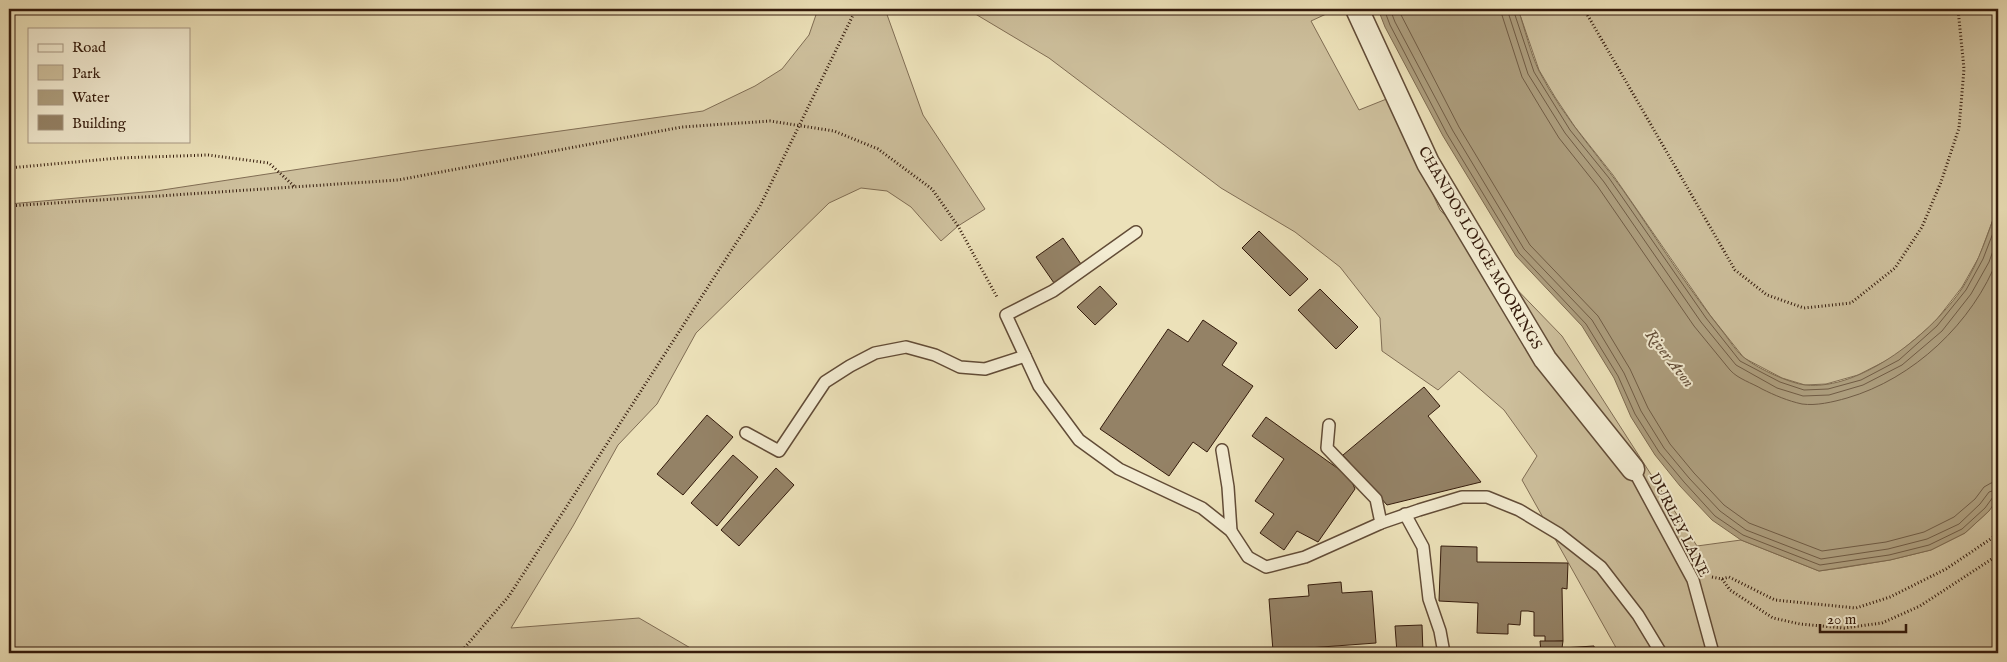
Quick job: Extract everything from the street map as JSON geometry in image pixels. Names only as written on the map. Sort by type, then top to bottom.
[{"type":"street","name":"CHANDOS LODGE MOORINGS","points":[[1357,9],[1428,163],[1545,360],[1633,469]]},
{"type":"lane","points":[[1136,232],[1054,291],[1006,315],[1039,386],[1079,440],[1119,469],[1202,508],[1231,531],[1248,557],[1266,567],[1305,557],[1405,514],[1462,497],[1487,497],[1519,510],[1559,534],[1601,567],[1638,615],[1661,653]]},
{"type":"lane","points":[[746,433],[779,451],[825,382],[875,353],[906,347],[935,356],[960,367],[985,369],[1025,356]]},
{"type":"lane","points":[[1329,425],[1327,448],[1376,499],[1381,523]]},
{"type":"lane","points":[[1222,450],[1228,487],[1231,531]]},
{"type":"lane","name":"DURLEY LANE","points":[[1633,469],[1693,580],[1713,653]]},
{"type":"lane","points":[[1405,514],[1423,547],[1429,599],[1440,631],[1444,653]]},
{"type":"path","points":[[460,653],[509,596],[760,206],[856,9]]},
{"type":"path","points":[[1584,9],[1735,270],[1767,295],[1804,308],[1851,303],[1895,268],[1922,227],[1941,182],[1959,128],[1964,69],[1958,9]]},
{"type":"path","points":[[9,206],[398,180],[682,127],[770,121],[834,131],[878,149],[932,189],[958,226],[1006,315]]},
{"type":"path","points":[[9,168],[119,158],[208,155],[269,163],[296,188]]},
{"type":"path","points":[[1998,534],[1946,569],[1890,597],[1856,608],[1775,600],[1729,577],[1722,579],[1730,590],[1773,618],[1800,624],[1844,628],[1882,623],[1920,606],[1998,555]]},
{"type":"green space","points":[[818,9],[885,9],[923,115],[985,209],[958,226],[941,241],[911,207],[887,191],[861,188],[829,203],[696,333],[657,404],[618,445],[573,526],[511,628],[639,618],[699,653],[9,653],[9,204],[156,191],[418,151],[703,111],[755,86],[782,69],[809,35]]},
{"type":"green space","points":[[967,9],[1337,9],[1311,21],[1359,110],[1389,98],[1440,210],[1562,336],[1697,546],[1741,540],[1819,571],[1841,568],[1890,560],[1931,550],[1965,533],[1989,511],[1998,498],[1998,653],[1619,653],[1522,480],[1537,456],[1504,410],[1459,371],[1438,390],[1382,351],[1380,318],[1340,267],[1295,232],[1221,188],[1049,58]]},
{"type":"green space","points":[[1518,9],[1998,9],[1998,206],[1979,257],[1962,287],[1934,323],[1895,356],[1858,375],[1826,384],[1805,385],[1782,378],[1744,358],[1710,315],[1613,175],[1575,127],[1555,97],[1539,70]]},
{"type":"water","name":"River Avon","points":[[1378,9],[1518,9],[1536,64],[1549,89],[1622,189],[1677,270],[1734,347],[1743,356],[1766,371],[1791,382],[1805,385],[1827,384],[1850,378],[1894,355],[1915,339],[1934,322],[1963,287],[1978,258],[1998,206],[1998,498],[1989,511],[1965,533],[1931,550],[1890,560],[1819,571],[1741,540],[1712,520],[1680,486],[1655,455],[1631,417],[1614,378],[1582,326],[1516,256],[1443,136],[1385,27]]},
{"type":"building","points":[[1259,231],[1308,279],[1290,296],[1242,248]]},
{"type":"building","points":[[1063,238],[1081,264],[1054,283],[1036,257]]},
{"type":"building","points":[[1100,286],[1117,304],[1095,325],[1077,307]]},
{"type":"building","points":[[1320,289],[1358,327],[1336,349],[1298,310]]},
{"type":"building","points":[[1203,320],[1237,343],[1222,365],[1253,386],[1207,452],[1193,442],[1169,476],[1100,429],[1168,329],[1188,342]]},
{"type":"building","points":[[1424,387],[1440,406],[1428,416],[1481,482],[1387,505],[1343,455]]},
{"type":"building","points":[[707,415],[733,437],[683,495],[657,474]]},
{"type":"building","points":[[1266,417],[1340,470],[1352,482],[1355,489],[1318,542],[1297,531],[1284,550],[1260,533],[1274,514],[1255,501],[1284,459],[1252,436]]},
{"type":"building","points":[[733,455],[758,477],[717,526],[691,503]]},
{"type":"building","points":[[776,468],[794,485],[739,546],[721,530]]},
{"type":"building","points":[[1441,546],[1477,547],[1477,562],[1568,563],[1567,589],[1562,588],[1563,641],[1545,642],[1545,636],[1534,636],[1534,612],[1528,611],[1521,611],[1520,625],[1508,624],[1508,634],[1477,633],[1478,603],[1439,601]]},
{"type":"building","points":[[1341,582],[1342,593],[1372,591],[1376,643],[1308,648],[1308,653],[1297,653],[1297,649],[1273,651],[1269,599],[1309,596],[1308,585]]},
{"type":"building","points":[[1422,625],[1423,653],[1397,653],[1395,626]]},
{"type":"building","points":[[1540,641],[1563,641],[1562,648],[1594,646],[1595,653],[1541,653]]}]
